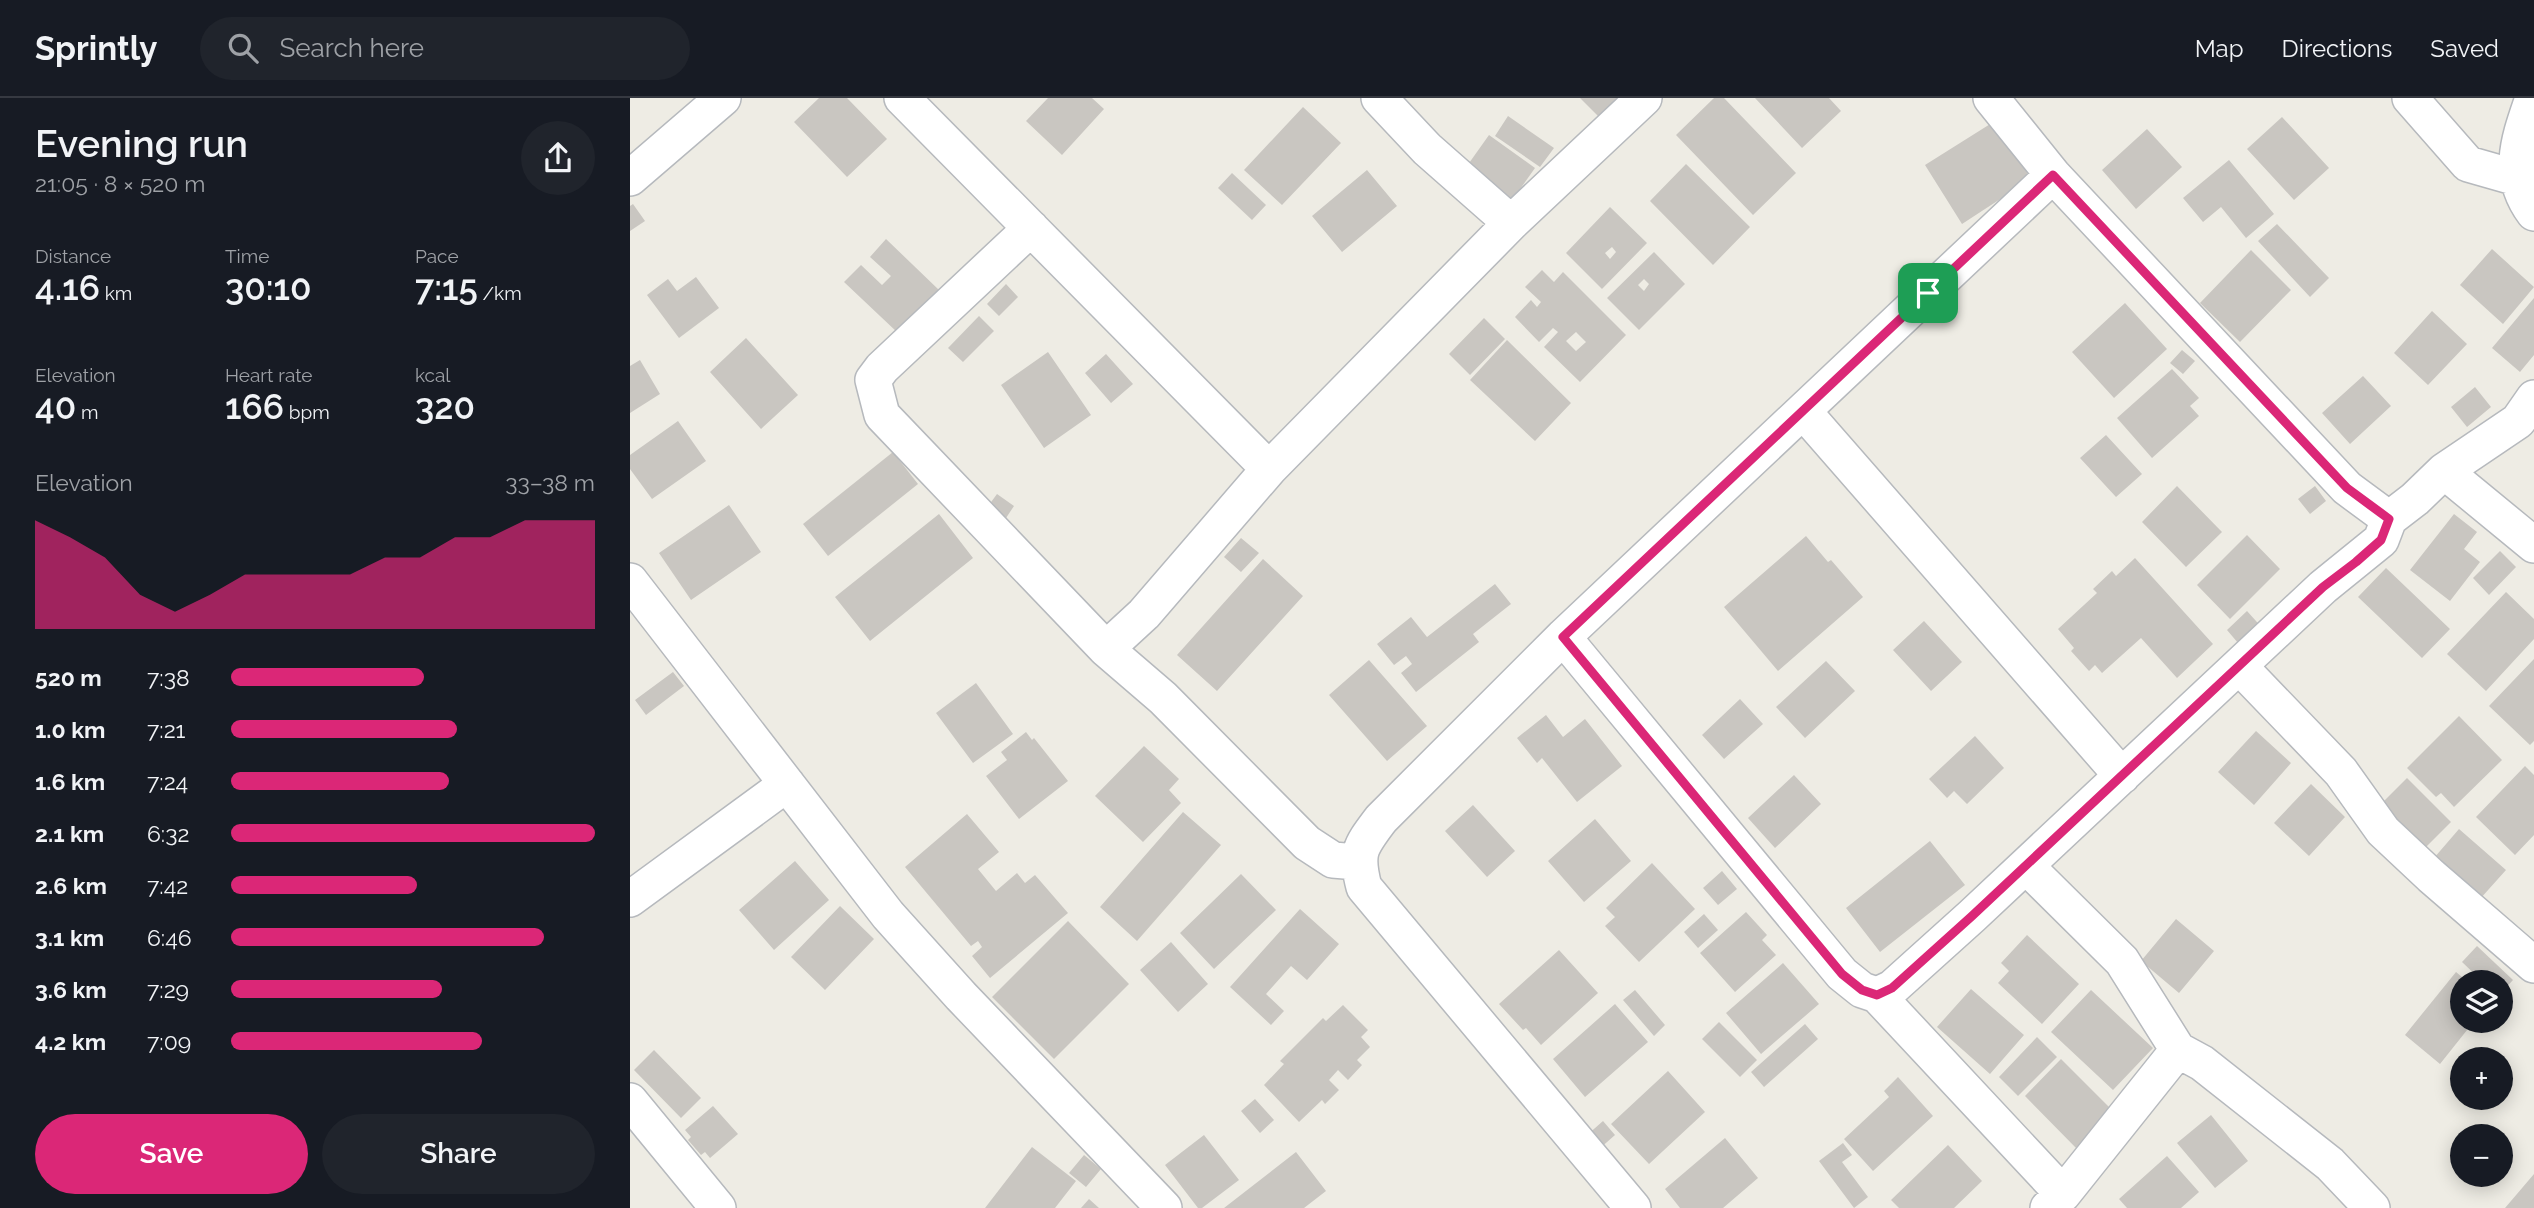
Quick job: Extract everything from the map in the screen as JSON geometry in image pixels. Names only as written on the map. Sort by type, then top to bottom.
[{"type":"street","points":[[630,178],[723,98]]},
{"type":"street","points":[[902,98],[1269,469]]},
{"type":"street","points":[[1379,98],[1427,149],[1511,223]]},
{"type":"street","points":[[1106,649],[1144,614],[1269,469],[1511,223],[1644,98]]},
{"type":"street","points":[[1991,98],[2053,175],[2347,488],[2389,519]]},
{"type":"street","points":[[2410,98],[2468,164],[2517,178]]},
{"type":"street","points":[[2533,98],[2517,145],[2517,178],[2525,201],[2534,213]]},
{"type":"street","points":[[1633,1208],[1364,887],[1357,862],[1363,843],[1381,818],[1563,637],[2053,175]]},
{"type":"street","points":[[1031,228],[882,368],[873,380],[882,415],[1106,649],[1163,698],[1307,843],[1333,860],[1357,862]]},
{"type":"street","points":[[1877,995],[1892,988],[2323,587],[2381,540],[2389,519],[2444,471],[2518,421],[2534,398]]},
{"type":"street","points":[[1802,411],[2122,776]]},
{"type":"street","points":[[2444,471],[2534,545]]},
{"type":"street","points":[[630,581],[887,915],[1164,1208]]},
{"type":"street","points":[[1563,637],[1842,974],[1862,990],[1877,995],[2056,1201],[2178,1050]]},
{"type":"street","points":[[2239,666],[2341,772],[2384,831],[2431,876],[2534,965]]},
{"type":"street","points":[[630,899],[787,784]]},
{"type":"street","points":[[2026,866],[2122,961],[2178,1050],[2202,1063],[2330,1164],[2372,1208]]},
{"type":"street","points":[[630,1101],[718,1208]]},
{"type":"building","points":[[819,98],[847,98],[887,139],[847,177],[794,122]]},
{"type":"building","points":[[1048,98],[1092,98],[1104,109],[1062,155],[1026,121]]},
{"type":"building","points":[[1580,98],[1625,98],[1603,121]]},
{"type":"building","points":[[1714,98],[1724,98],[1796,173],[1753,215],[1676,135]]},
{"type":"building","points":[[1755,98],[1829,98],[1841,111],[1802,148]]},
{"type":"building","points":[[1303,107],[1341,143],[1282,205],[1244,170]]},
{"type":"building","points":[[1508,116],[1554,148],[1540,167],[1495,136]]},
{"type":"building","points":[[2282,117],[2329,168],[2294,200],[2247,149]]},
{"type":"building","points":[[1995,121],[2031,179],[1962,224],[1925,165]]},
{"type":"building","points":[[2147,129],[2182,167],[2136,209],[2102,170]]},
{"type":"building","points":[[1489,135],[1535,168],[1508,206],[1462,173]]},
{"type":"building","points":[[2229,160],[2274,214],[2246,238],[2221,207],[2203,222],[2183,198]]},
{"type":"building","points":[[1686,164],[1750,227],[1713,265],[1650,201]]},
{"type":"building","points":[[1367,170],[1397,206],[1342,252],[1312,216]]},
{"type":"building","points":[[1232,173],[1266,205],[1252,220],[1218,188]]},
{"type":"building","points":[[633,204],[645,221],[630,231],[630,206]]},
{"type":"building","points":[[1610,207],[1647,243],[1602,289],[1566,253]],"holes":[[[1612,247],[1616,252],[1610,259],[1605,253]]]},
{"type":"building","points":[[2277,224],[2329,278],[2310,297],[2258,241]]},
{"type":"building","points":[[886,239],[939,290],[898,333],[844,282],[861,265],[882,285],[891,276],[870,257]]},
{"type":"building","points":[[2492,249],[2534,287],[2503,324],[2460,285]]},
{"type":"building","points":[[2251,250],[2291,290],[2240,342],[2200,303]]},
{"type":"building","points":[[1654,252],[1685,284],[1639,330],[1607,298]],"holes":[[[1644,279],[1649,284],[1644,291],[1638,285]]]},
{"type":"building","points":[[1542,270],[1554,282],[1563,272],[1626,335],[1580,382],[1544,347],[1558,332],[1553,328],[1539,342],[1515,317],[1531,300],[1537,307],[1541,302],[1525,287]],"holes":[[[1576,332],[1586,342],[1576,351],[1566,341]]]},
{"type":"building","points":[[696,277],[719,308],[679,338],[647,295],[668,279],[677,291]]},
{"type":"building","points":[[1006,284],[1018,297],[999,316],[987,304]]},
{"type":"building","points":[[2534,298],[2534,355],[2520,372],[2492,348]]},
{"type":"building","points":[[2125,303],[2167,349],[2114,398],[2072,352]]},
{"type":"building","points":[[2432,311],[2467,344],[2428,385],[2394,353]]},
{"type":"building","points":[[979,316],[994,331],[963,362],[948,348]]},
{"type":"building","points":[[1484,318],[1505,339],[1470,375],[1449,354]]},
{"type":"building","points":[[746,338],[798,395],[761,429],[710,372]]},
{"type":"building","points":[[1507,340],[1571,403],[1535,441],[1470,380]]},
{"type":"building","points":[[2182,350],[2195,361],[2183,374],[2170,363]]},
{"type":"building","points":[[1048,352],[1091,415],[1044,448],[1001,385]]},
{"type":"building","points":[[1106,354],[1133,384],[1111,403],[1085,373]]},
{"type":"building","points":[[640,360],[660,394],[630,413],[630,366]]},
{"type":"building","points":[[2172,369],[2199,398],[2190,406],[2199,416],[2152,458],[2117,418]]},
{"type":"building","points":[[2363,376],[2391,406],[2350,444],[2322,413]]},
{"type":"building","points":[[2475,387],[2491,407],[2467,427],[2451,407]]},
{"type":"building","points":[[678,421],[706,461],[652,499],[630,469],[630,455]]},
{"type":"building","points":[[2106,435],[2142,474],[2116,497],[2080,458]]},
{"type":"building","points":[[893,452],[918,484],[828,556],[803,524]]},
{"type":"building","points":[[2177,486],[2222,532],[2186,567],[2142,522]]},
{"type":"building","points":[[2315,486],[2326,501],[2310,514],[2298,499]]},
{"type":"building","points":[[997,494],[1014,506],[1006,518],[1003,515],[1000,519],[986,509]]},
{"type":"building","points":[[729,505],[761,552],[691,600],[659,553]]},
{"type":"building","points":[[939,514],[973,558],[870,641],[835,597]]},
{"type":"building","points":[[2454,514],[2477,532],[2464,549],[2480,562],[2450,601],[2410,570]]},
{"type":"building","points":[[2247,535],[2280,569],[2230,619],[2197,585]]},
{"type":"building","points":[[1806,536],[1863,597],[1778,671],[1724,607]]},
{"type":"building","points":[[1241,538],[1259,553],[1241,572],[1224,557]]},
{"type":"building","points":[[2500,551],[2516,567],[2489,595],[2473,578]]},
{"type":"building","points":[[2135,558],[2213,644],[2177,678],[2141,638],[2102,673],[2095,665],[2089,671],[2071,651],[2074,648],[2058,629],[2097,593],[2093,589],[2112,571],[2116,576]]},
{"type":"building","points":[[1263,559],[1303,596],[1217,691],[1177,655]]},
{"type":"building","points":[[2386,568],[2450,629],[2422,658],[2358,597]]},
{"type":"building","points":[[1495,584],[1511,604],[1473,634],[1479,642],[1416,692],[1401,673],[1412,664],[1406,656],[1394,665],[1377,644],[1411,617],[1427,637]]},
{"type":"building","points":[[2506,592],[2534,619],[2534,639],[2486,691],[2447,654]]},
{"type":"building","points":[[2247,611],[2265,631],[2244,650],[2227,630]]},
{"type":"building","points":[[1924,621],[1962,662],[1931,691],[1893,650]]},
{"type":"building","points":[[2534,659],[2534,741],[2530,745],[2489,706]]},
{"type":"building","points":[[1369,660],[1427,726],[1387,761],[1329,695]]},
{"type":"building","points":[[1826,661],[1855,691],[1805,738],[1776,707]]},
{"type":"building","points":[[673,672],[684,686],[646,715],[635,700]]},
{"type":"building","points":[[976,683],[1013,734],[973,763],[936,713]]},
{"type":"building","points":[[1740,699],[1763,724],[1724,759],[1702,735]]},
{"type":"building","points":[[1546,715],[1563,737],[1585,719],[1622,766],[1577,802],[1542,758],[1537,763],[1517,738]]},
{"type":"building","points":[[2459,716],[2502,760],[2454,807],[2441,793],[2436,797],[2407,768]]},
{"type":"building","points":[[2256,731],[2291,763],[2254,805],[2218,772]]},
{"type":"building","points":[[1026,732],[1032,740],[1034,738],[1068,781],[1019,819],[986,776],[1007,760],[1001,752]]},
{"type":"building","points":[[1975,736],[2004,768],[1967,804],[1954,791],[1947,798],[1929,779]]},
{"type":"building","points":[[1144,746],[1179,779],[1169,790],[1181,803],[1143,842],[1095,796]]},
{"type":"building","points":[[2525,766],[2534,775],[2534,835],[2515,855],[2476,817]]},
{"type":"building","points":[[1794,775],[1821,804],[1775,848],[1748,818]]},
{"type":"building","points":[[2407,778],[2451,822],[2425,848],[2381,804]]},
{"type":"building","points":[[2311,784],[2345,817],[2309,856],[2274,823]]},
{"type":"building","points":[[1473,805],[1515,851],[1487,877],[1445,831]]},
{"type":"building","points":[[1183,812],[1221,845],[1137,941],[1100,907]]},
{"type":"building","points":[[967,814],[999,852],[978,869],[996,891],[1017,873],[1025,883],[1035,875],[1068,913],[990,978],[972,956],[982,947],[978,941],[971,946],[905,867]]},
{"type":"building","points":[[1595,819],[1631,861],[1584,902],[1548,861]]},
{"type":"building","points":[[2459,829],[2506,870],[2480,899],[2434,858]]},
{"type":"building","points":[[1930,841],[1965,885],[1880,952],[1846,908]]},
{"type":"building","points":[[795,861],[829,900],[774,950],[739,910]]},
{"type":"building","points":[[1652,863],[1695,909],[1639,962],[1605,926],[1615,917],[1606,908]]},
{"type":"building","points":[[1722,871],[1737,889],[1718,905],[1703,888]]},
{"type":"building","points":[[1241,874],[1276,910],[1214,969],[1180,933]]},
{"type":"building","points":[[840,906],[874,939],[825,990],[791,957]]},
{"type":"building","points":[[1300,909],[1339,944],[1307,980],[1291,966],[1266,994],[1284,1011],[1271,1025],[1230,987]]},
{"type":"building","points":[[1746,912],[1767,935],[1762,940],[1776,955],[1735,992],[1700,953]]},
{"type":"building","points":[[1704,914],[1718,930],[1698,948],[1684,932]]},
{"type":"building","points":[[2176,919],[2214,951],[2179,993],[2141,961]]},
{"type":"building","points":[[1068,921],[1129,984],[1054,1059],[992,997]]},
{"type":"building","points":[[2027,935],[2079,984],[2042,1024],[1998,983],[2009,971],[2001,963]]},
{"type":"building","points":[[1171,942],[1208,984],[1178,1012],[1140,970]]},
{"type":"building","points":[[2477,946],[2502,970],[2470,970],[2462,962]]},
{"type":"building","points":[[1559,950],[1598,993],[1541,1045],[1499,1004]]},
{"type":"building","points":[[1783,963],[1819,1004],[1761,1054],[1726,1013]]},
{"type":"building","points":[[2450,979],[2450,1033],[2465,1033],[2454,1047],[2450,1047],[2450,1051],[2440,1064],[2405,1035]]},
{"type":"building","points":[[1971,989],[2024,1035],[1990,1074],[1937,1027]]},
{"type":"building","points":[[1635,990],[1665,1025],[1654,1036],[1623,1000]]},
{"type":"building","points":[[2091,990],[2153,1048],[2113,1090],[2051,1032]]},
{"type":"building","points":[[1615,1004],[1648,1042],[1585,1097],[1553,1059]]},
{"type":"building","points":[[1343,1005],[1368,1030],[1361,1037],[1370,1047],[1357,1060],[1362,1065],[1348,1080],[1338,1070],[1329,1080],[1339,1090],[1325,1104],[1322,1100],[1299,1122],[1264,1085],[1284,1064],[1280,1061],[1323,1018],[1326,1021]]},
{"type":"building","points":[[1719,1022],[1757,1060],[1740,1077],[1702,1039]]},
{"type":"building","points":[[1805,1024],[1818,1039],[1764,1087],[1751,1072]]},
{"type":"building","points":[[2037,1037],[2057,1057],[2018,1096],[1999,1077]]},
{"type":"building","points":[[654,1050],[701,1098],[681,1118],[634,1070]]},
{"type":"building","points":[[2061,1059],[2114,1112],[2077,1149],[2025,1096]]},
{"type":"building","points":[[1668,1071],[1705,1112],[1649,1164],[1611,1124]]},
{"type":"building","points":[[1898,1077],[1933,1116],[1873,1171],[1844,1139],[1889,1097],[1884,1091]]},
{"type":"building","points":[[1255,1099],[1274,1120],[1260,1133],[1241,1111]]},
{"type":"building","points":[[713,1106],[738,1134],[710,1158],[705,1152],[701,1155],[688,1140],[691,1137],[685,1130]]},
{"type":"building","points":[[2211,1115],[2248,1161],[2215,1188],[2177,1143]]},
{"type":"building","points":[[1603,1121],[1615,1135],[1598,1150],[1586,1136]]},
{"type":"building","points":[[1204,1135],[1239,1180],[1202,1208],[1198,1208],[1165,1165]]},
{"type":"building","points":[[1725,1138],[1758,1178],[1723,1208],[1680,1208],[1665,1189]]},
{"type":"building","points":[[1843,1143],[1852,1155],[1842,1162],[1868,1197],[1854,1208],[1819,1161]]},
{"type":"building","points":[[1948,1145],[1982,1181],[1954,1208],[1899,1208],[1891,1200]]},
{"type":"building","points":[[1032,1147],[1076,1181],[1055,1208],[985,1208]]},
{"type":"building","points":[[1296,1152],[1326,1191],[1304,1208],[1224,1208]]},
{"type":"building","points":[[1084,1155],[1101,1169],[1086,1187],[1069,1173]]},
{"type":"building","points":[[2167,1156],[2199,1192],[2181,1208],[2127,1208],[2119,1199]]},
{"type":"building","points":[[2534,1174],[2534,1208],[2505,1208]]},
{"type":"building","points":[[1089,1199],[1099,1208],[1081,1208]]},
{"type":"route","points":[[2053,175],[2347,488],[2389,519],[2381,540],[2323,587],[1972,916],[1892,988],[1877,995],[1862,990],[1842,974],[1563,637],[1928,293],[2053,175]]}]
